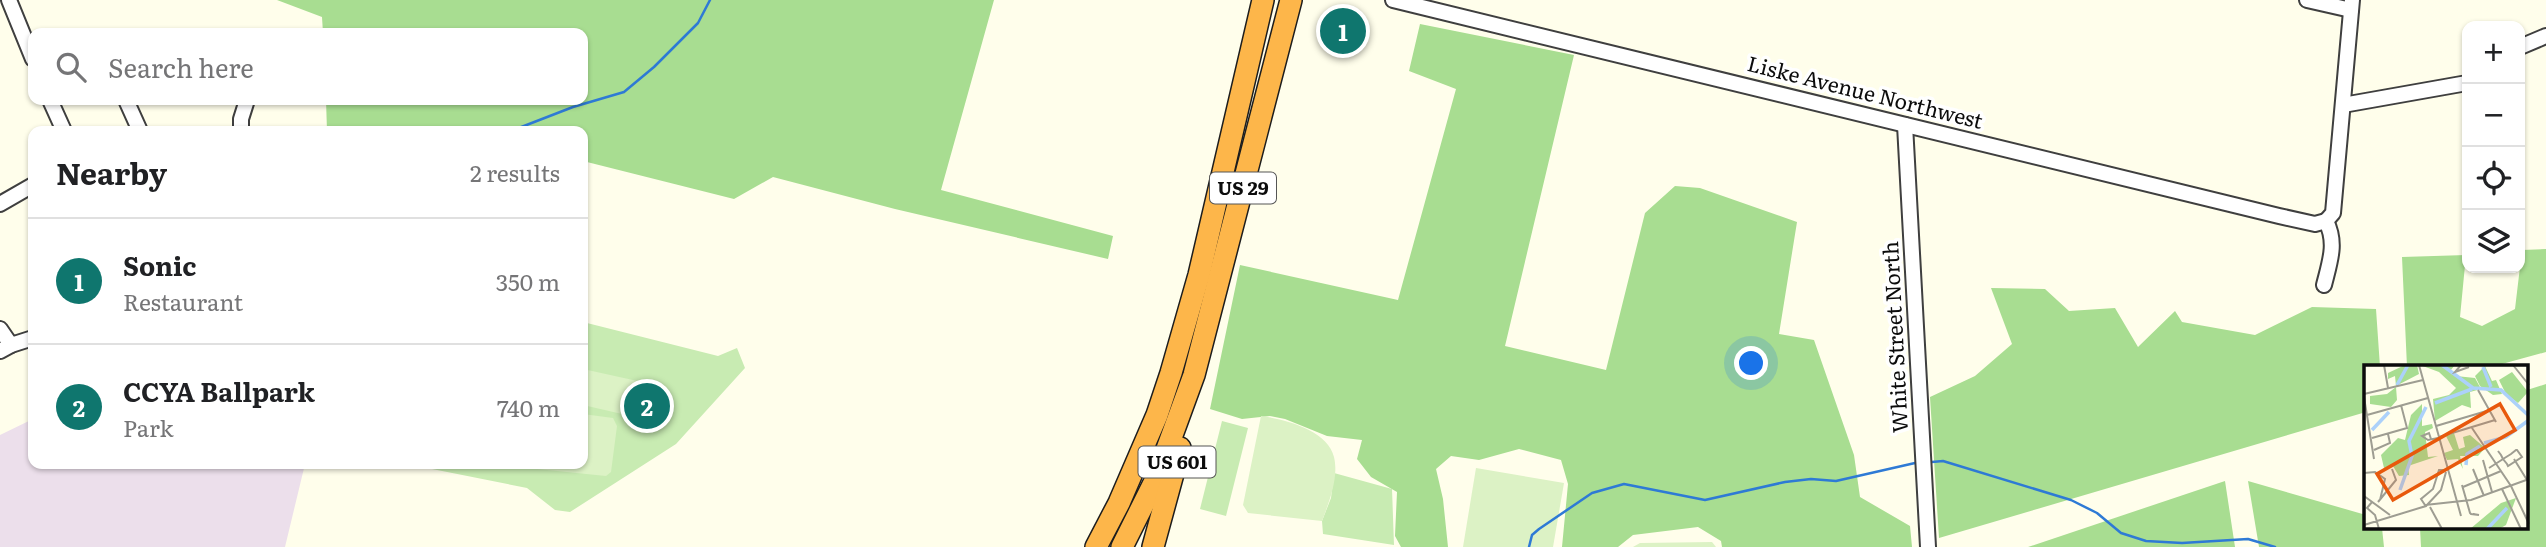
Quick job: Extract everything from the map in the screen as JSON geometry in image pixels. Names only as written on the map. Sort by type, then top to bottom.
[{"type":"highway","name":"US 29","points":[[1122,547],[1156,479],[1194,375],[1263,0]]},
{"type":"highway","points":[[1257,130],[1262,75],[1278,0]]},
{"type":"highway","name":"US 29","points":[[1096,547],[1119,503],[1157,415],[1196,286],[1257,130],[1291,0]]},
{"type":"highway","name":"US 601","points":[[1153,547],[1191,411],[1194,375]]},
{"type":"street","points":[[9,0],[28,47]]},
{"type":"street","name":"Liske Avenue Northwest","points":[[1393,0],[2304,222],[2315,224],[2326,221]]},
{"type":"street","points":[[2307,0],[2351,5],[2333,214],[2326,221],[2332,234],[2333,246],[2324,285]]},
{"type":"street","points":[[2525,45],[2546,36]]},
{"type":"street","points":[[2343,105],[2462,84]]},
{"type":"street","points":[[52,105],[62,126]]},
{"type":"street","points":[[128,105],[138,126]]},
{"type":"street","points":[[241,126],[246,105]]},
{"type":"street","name":"White Street North","points":[[1905,125],[1928,547]]},
{"type":"street","points":[[0,205],[28,188]]},
{"type":"street","points":[[0,329],[6,348],[28,340]]},
{"type":"shaded area","points":[[28,421],[28,469],[304,469],[285,547],[0,547],[0,435]]},
{"type":"green space","points":[[277,0],[994,0],[941,190],[1113,236],[1108,259],[773,177],[734,199],[588,162],[588,126],[327,126],[326,105],[588,105],[588,28],[323,28],[322,17]]},
{"type":"green space","points":[[1420,24],[1574,55],[1505,346],[1606,370],[1645,213],[1675,186],[1700,188],[1797,222],[1779,334],[1814,340],[1854,455],[1860,497],[1910,526],[1912,547],[1722,547],[1721,541],[1698,527],[1633,535],[1618,547],[1562,547],[1568,484],[1561,460],[1519,449],[1479,460],[1451,456],[1436,469],[1443,499],[1448,547],[1401,547],[1395,536],[1397,492],[1371,477],[1357,459],[1362,440],[1327,436],[1285,419],[1270,416],[1242,419],[1210,409],[1240,265],[1398,300],[1456,89],[1409,71]]},
{"type":"green space","points":[[2546,249],[2546,352],[2498,365],[2407,365],[2402,257],[2462,255],[2462,273],[2464,273],[2460,317],[2482,326],[2515,309],[2519,273],[2525,273],[2525,250]]},
{"type":"green space","points":[[1991,288],[2045,289],[2069,311],[2115,308],[2138,347],[2175,311],[2182,322],[2255,335],[2312,307],[2376,309],[2380,365],[2364,365],[2364,413],[1939,538],[1930,397],[1975,376],[2012,344]]},
{"type":"green space","points":[[588,323],[718,356],[737,348],[745,368],[676,444],[570,512],[555,510],[527,488],[432,469],[588,469]]},
{"type":"green space","points":[[588,370],[642,382],[635,417],[588,406]]},
{"type":"green space","points":[[2546,384],[2546,547],[2421,547],[2420,530],[2528,530],[2528,390]]},
{"type":"green space","points":[[588,415],[613,418],[617,426],[611,472],[606,476],[537,469],[588,469]]},
{"type":"green space","points":[[1261,416],[1304,428],[1314,433],[1330,448],[1334,457],[1335,473],[1322,521],[1248,513],[1243,505]]},
{"type":"green space","points":[[1222,421],[1248,428],[1226,516],[1200,509]]},
{"type":"green space","points":[[1476,468],[1564,483],[1553,547],[1463,547]]},
{"type":"green space","points":[[1334,473],[1392,489],[1394,545],[1323,534],[1322,521],[1331,498]]},
{"type":"green space","points":[[2225,481],[2235,547],[2028,547]]},
{"type":"green space","points":[[2248,481],[2364,514],[2364,530],[2382,530],[2384,547],[2259,547]]},
{"type":"green space","points":[[1712,542],[1716,547],[1633,547],[1640,543]]},
{"type":"waterway","points":[[588,103],[624,92],[654,67],[698,23],[710,0]]},
{"type":"waterway","points":[[524,126],[580,105]]},
{"type":"waterway","points":[[1932,462],[1943,461],[2071,500],[2097,513],[2121,533],[2146,541],[2182,543],[2248,539],[2275,547]]},
{"type":"waterway","points":[[1529,547],[1532,535],[1592,493],[1624,484],[1705,500],[1785,482],[1811,479],[1836,481],[1915,463]]},
{"type":"place","name":"Sonic","points":[[1343,31]]},
{"type":"place","name":"CCYA Ballpark","points":[[647,406]]}]
